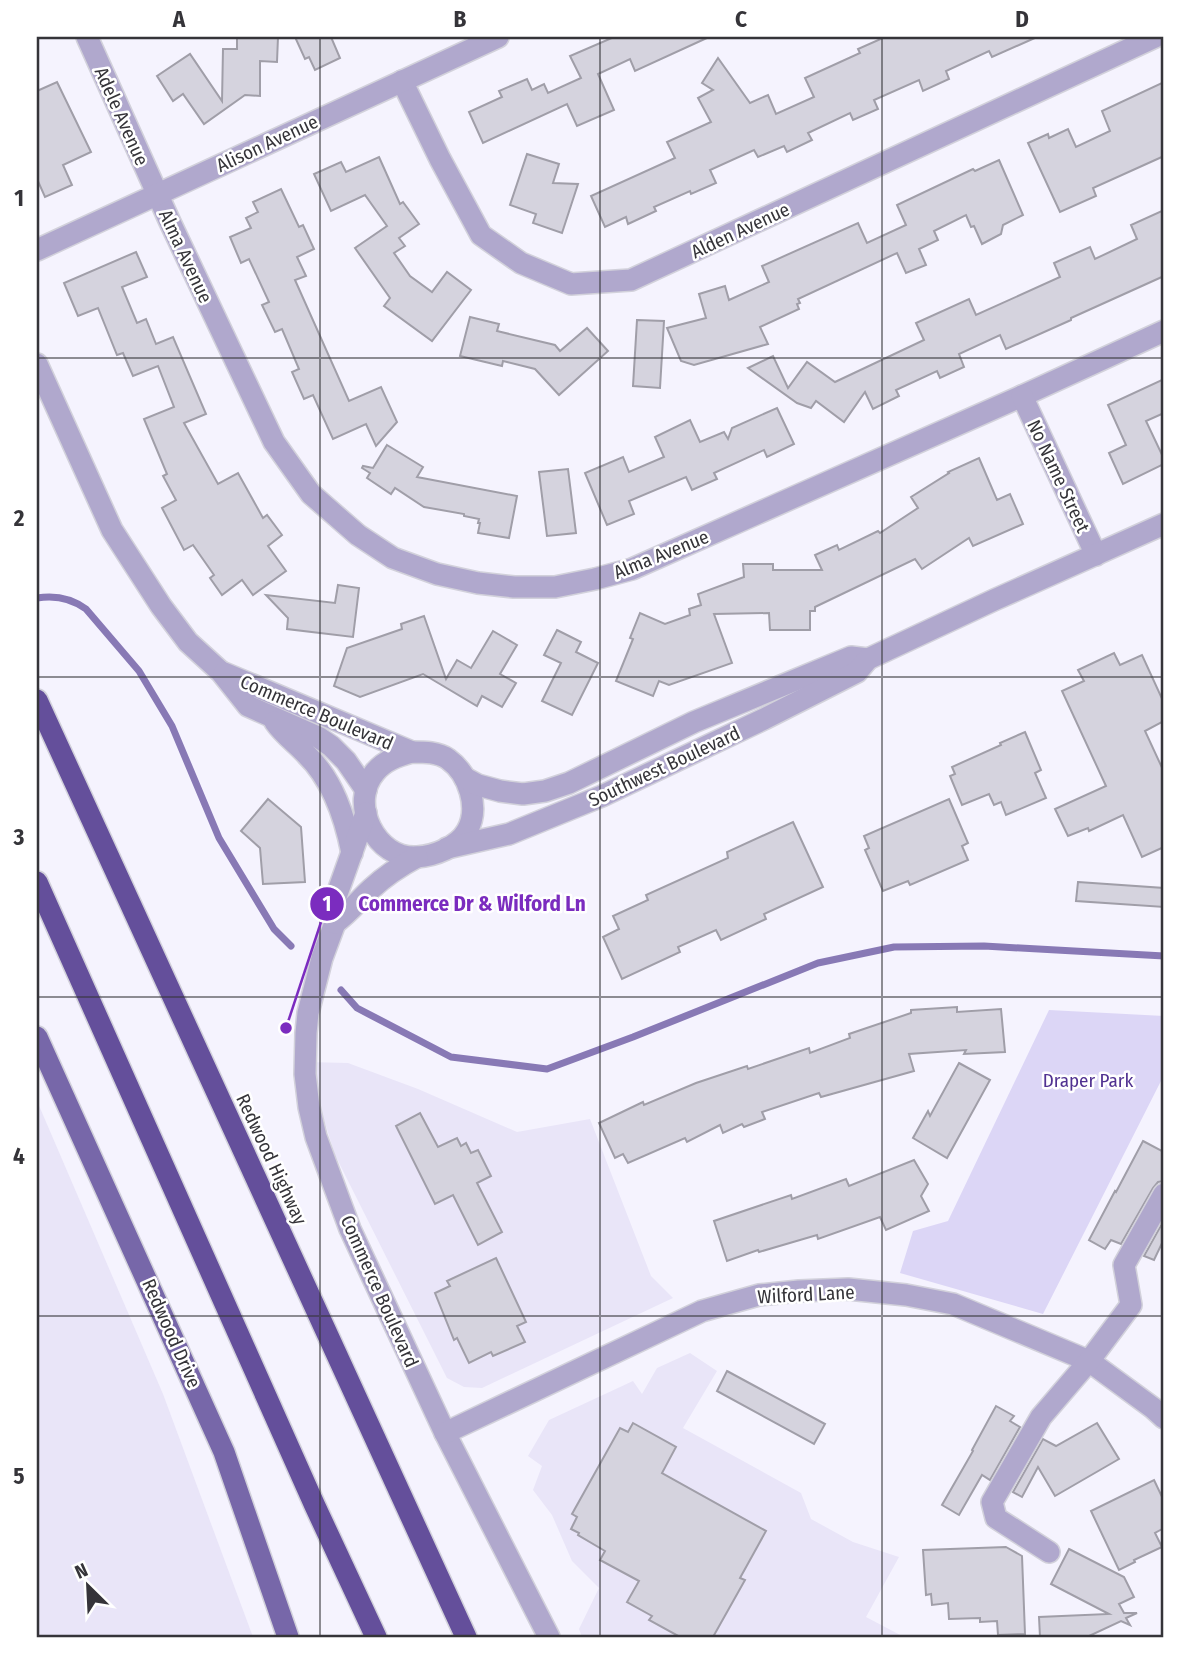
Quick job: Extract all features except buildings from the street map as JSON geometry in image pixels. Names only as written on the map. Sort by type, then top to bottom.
[{"type":"highway","name":"Redwood Highway","points":[[37,700],[466,1637]]},
{"type":"highway","points":[[37,881],[376,1637]]},
{"type":"highway","points":[[400,1493],[481,1637]]},
{"type":"highway","points":[[315,1506],[362,1637]]},
{"type":"main road","name":"Redwood Drive","points":[[37,1037],[225,1452],[288,1637]]},
{"type":"street","name":"Adele Avenue","points":[[87,37],[158,194]]},
{"type":"street","name":"Alison Avenue","points":[[37,250],[498,37]]},
{"type":"street","name":"Alden Avenue","points":[[402,81],[481,235],[521,263],[571,284],[631,281],[1154,37]]},
{"type":"street","name":"Alma Avenue","points":[[158,194],[274,442],[311,494],[358,535],[393,558],[437,574],[478,583],[514,587],[555,587],[632,569],[1164,331]]},
{"type":"street","name":"Commerce Boulevard","points":[[37,364],[112,530],[181,633],[221,672],[248,706],[318,737],[331,746],[366,790]]},
{"type":"street","name":"No Name Street","points":[[1022,396],[1096,555]]},
{"type":"street","name":"Southwest Boulevard","points":[[447,848],[509,834],[602,796],[834,684],[857,671],[868,659],[1164,524]]},
{"type":"street","name":"Southwest Boulevard","points":[[465,778],[478,786],[500,792],[523,794],[545,791],[569,783],[694,722],[851,657],[868,659]]},
{"type":"street","name":"Commerce Boulevard","points":[[221,672],[412,752]]},
{"type":"street","points":[[271,717],[284,734],[307,754],[332,789],[347,828],[352,853]]},
{"type":"street","name":"Commerce Boulevard","points":[[447,848],[417,857],[391,853],[373,834],[366,813],[366,790],[375,772],[387,761],[412,752],[437,754],[448,759],[465,778]]},
{"type":"street","points":[[447,848],[461,839],[471,820],[473,804],[465,778]]},
{"type":"street","name":"Commerce Boulevard","points":[[366,813],[332,908],[335,923],[322,958],[307,1023],[305,1074],[309,1107],[316,1138],[349,1228],[445,1433],[549,1637]]},
{"type":"street","name":"Commerce Boulevard","points":[[335,923],[386,876],[417,857]]},
{"type":"street","points":[[1049,1552],[996,1518],[992,1502],[1041,1417],[1089,1361],[1131,1305],[1124,1265],[1164,1194]]},
{"type":"street","name":"Wilford Lane","points":[[445,1433],[702,1311],[759,1295],[848,1289],[906,1295],[953,1304],[1089,1361],[1164,1419]]},
{"type":"shaded area","points":[[306,1062],[348,1063],[418,1089],[517,1132],[590,1119],[651,1276],[673,1298],[482,1388],[464,1387],[447,1378],[335,1155]]},
{"type":"shaded area","points":[[37,1101],[163,1394],[253,1637],[37,1637]]},
{"type":"shaded area","points":[[690,1353],[717,1371],[683,1428],[801,1493],[811,1519],[853,1542],[899,1557],[866,1617],[904,1637],[582,1637],[579,1629],[599,1588],[572,1561],[552,1515],[533,1490],[542,1466],[528,1456],[549,1420],[633,1381],[642,1394],[657,1368]]},
{"type":"green space","name":"Draper Park","points":[[1049,1010],[1164,1016],[1164,1075],[1043,1314],[900,1273],[913,1231],[948,1221]]},
{"type":"waterway","points":[[37,598],[63,598],[86,609],[139,671],[172,726],[219,838],[274,929],[291,946]]},
{"type":"waterway","points":[[341,990],[357,1008],[451,1057],[547,1069],[818,963],[894,947],[984,946],[1164,956]]},
{"type":"place","name":"Commerce Dr & Wilford Ln","points":[[286,1028]]}]
